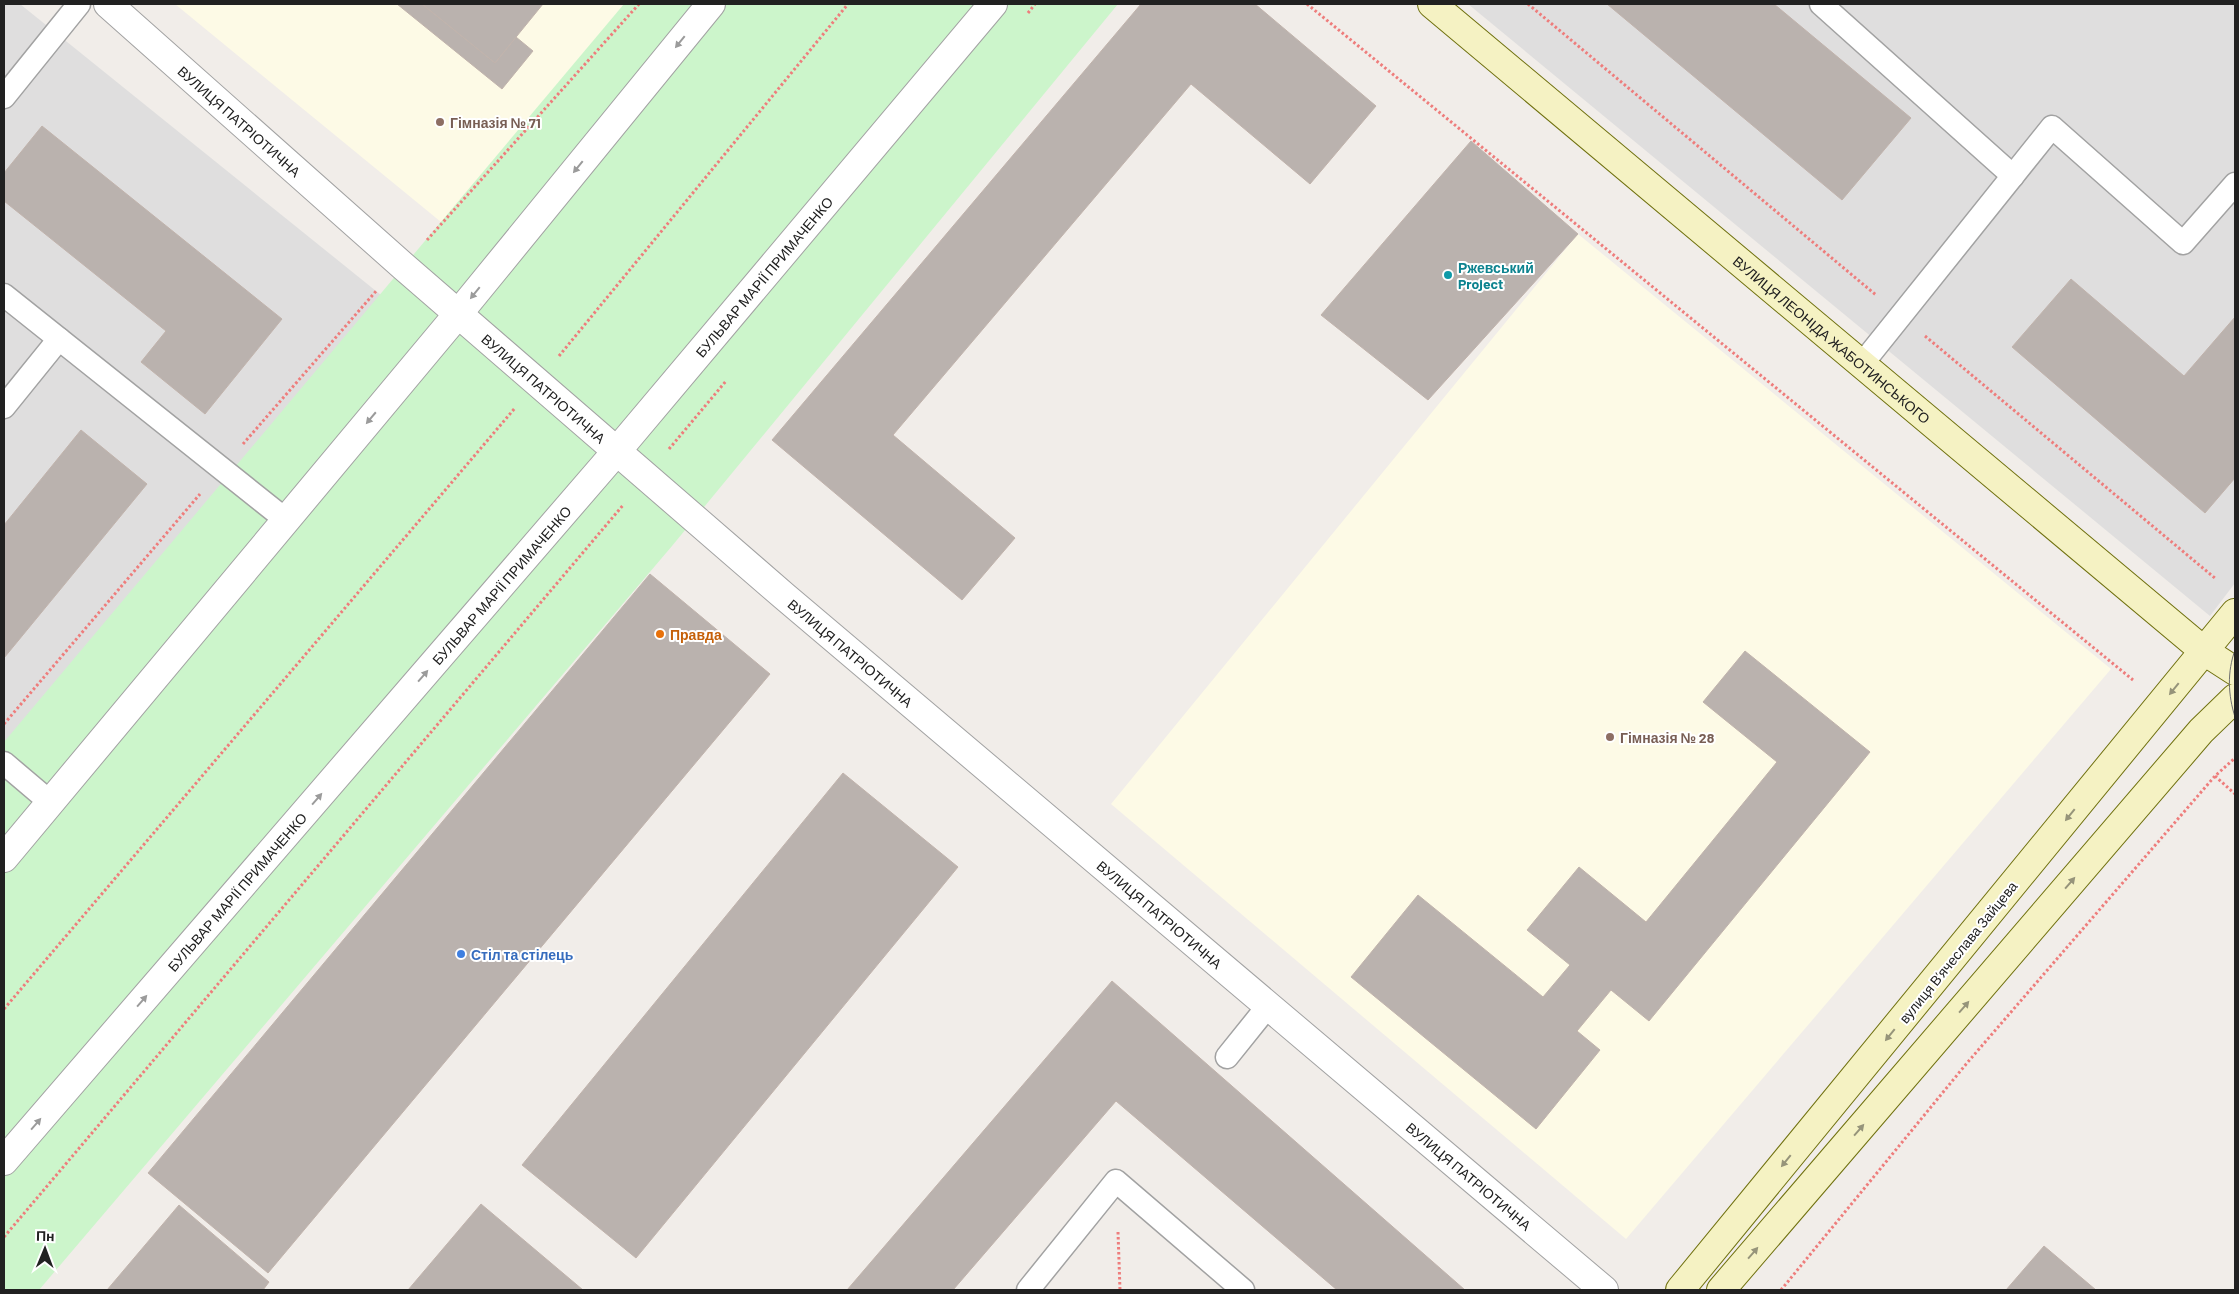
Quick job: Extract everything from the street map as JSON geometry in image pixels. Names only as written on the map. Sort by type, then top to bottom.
[{"type":"main road","name":"ВУЛИЦЯ ЛЕОНІДА ЖАБОТИНСЬКОГО","points":[[1432,4],[2204,651],[2235,671]]},
{"type":"main road","name":"вулиця Вʼячеслава Зайцева","points":[[1680,1290],[2235,613]]},
{"type":"main road","points":[[1721,1290],[2201,731],[2235,698]]},
{"type":"street","name":"ВУЛИЦЯ ПАТРІОТИЧНА","points":[[108,4],[616,452],[1604,1290]]},
{"type":"street","points":[[4,858],[458,314],[711,4]]},
{"type":"street","name":"БУЛЬВАР МАРІЇ ПРИМАЧЕНКО","points":[[4,1161],[616,452],[993,4]]},
{"type":"lane","points":[[4,97],[79,4]]},
{"type":"lane","points":[[1820,4],[2013,176]]},
{"type":"lane","points":[[1862,364],[2052,127],[2183,243],[2235,184]]},
{"type":"lane","points":[[4,295],[286,520]]},
{"type":"lane","points":[[4,407],[59,338]]},
{"type":"lane","points":[[4,763],[50,802]]},
{"type":"lane","points":[[1227,1057],[1268,1006]]},
{"type":"lane","points":[[1028,1290],[1116,1181],[1243,1290]]},
{"type":"path","points":[[4,724],[369,297],[404,266],[639,4]]},
{"type":"path","points":[[4,1010],[537,383],[848,4]]},
{"type":"path","points":[[1307,4],[2133,680]]},
{"type":"path","points":[[1528,4],[2216,579]]},
{"type":"path","points":[[4,1237],[646,477]]},
{"type":"path","points":[[1781,1290],[1967,1063],[2215,776],[2235,758]]},
{"type":"path","points":[[2215,776],[2235,794]]},
{"type":"path","points":[[1116,1181],[1120,1290]]},
{"type":"shaded area","points":[[4,4],[20,4],[407,316],[4,794]]},
{"type":"shaded area","name":"Гімназія № 71","points":[[175,4],[658,4],[463,240]]},
{"type":"shaded area","points":[[1468,4],[2235,4],[2235,583],[2210,616]]},
{"type":"shaded area","name":"Гімназія № 28","points":[[1578,234],[2111,669],[1626,1239],[1111,804]]},
{"type":"green space","points":[[624,4],[1118,4],[672,546],[39,1290],[4,1290],[4,742]]},
{"type":"building","points":[[397,4],[422,4],[495,63],[516,37],[533,51],[502,89]]},
{"type":"building","points":[[422,4],[543,4],[495,63]]},
{"type":"building","points":[[1141,4],[1255,4],[1376,106],[1310,184],[1191,84],[893,435],[1015,538],[962,600],[772,440]]},
{"type":"building","points":[[1607,4],[1774,4],[1911,118],[1842,200]]},
{"type":"building","points":[[42,126],[282,319],[205,414],[141,362],[166,331],[4,201],[4,173]]},
{"type":"building","name":"Ржевський Project","points":[[1471,141],[1578,234],[1428,400],[1321,315]]},
{"type":"building","points":[[2071,279],[2184,376],[2235,317],[2235,478],[2205,513],[2012,347]]},
{"type":"building","points":[[81,430],[147,484],[4,658],[4,525]]},
{"type":"building","points":[[650,574],[770,674],[268,1273],[148,1173]]},
{"type":"building","points":[[1745,651],[1870,752],[1649,1021],[1611,990],[1577,1031],[1600,1050],[1536,1129],[1351,977],[1418,895],[1543,997],[1570,965],[1527,930],[1579,867],[1646,922],[1777,762],[1703,702]]},
{"type":"building","points":[[843,773],[958,867],[636,1258],[522,1165]]},
{"type":"building","points":[[1112,981],[1465,1290],[1337,1290],[1116,1101],[953,1290],[847,1290]]},
{"type":"building","points":[[481,1204],[583,1290],[408,1290]]},
{"type":"building","points":[[179,1205],[269,1282],[263,1290],[107,1290]]},
{"type":"building","points":[[2044,1246],[2096,1290],[2006,1290]]},
{"type":"tram line","points":[[2235,650],[2232,658],[2229,684],[2235,717]]},
{"type":"place","name":"Гімназія № 71","points":[[440,122]]},
{"type":"place","name":"Ржевський Project","points":[[1448,275]]},
{"type":"place","name":"Правда","points":[[660,634]]},
{"type":"place","name":"Гімназія № 28","points":[[1610,737]]},
{"type":"place","name":"Стіл та стілець","points":[[461,954]]}]
